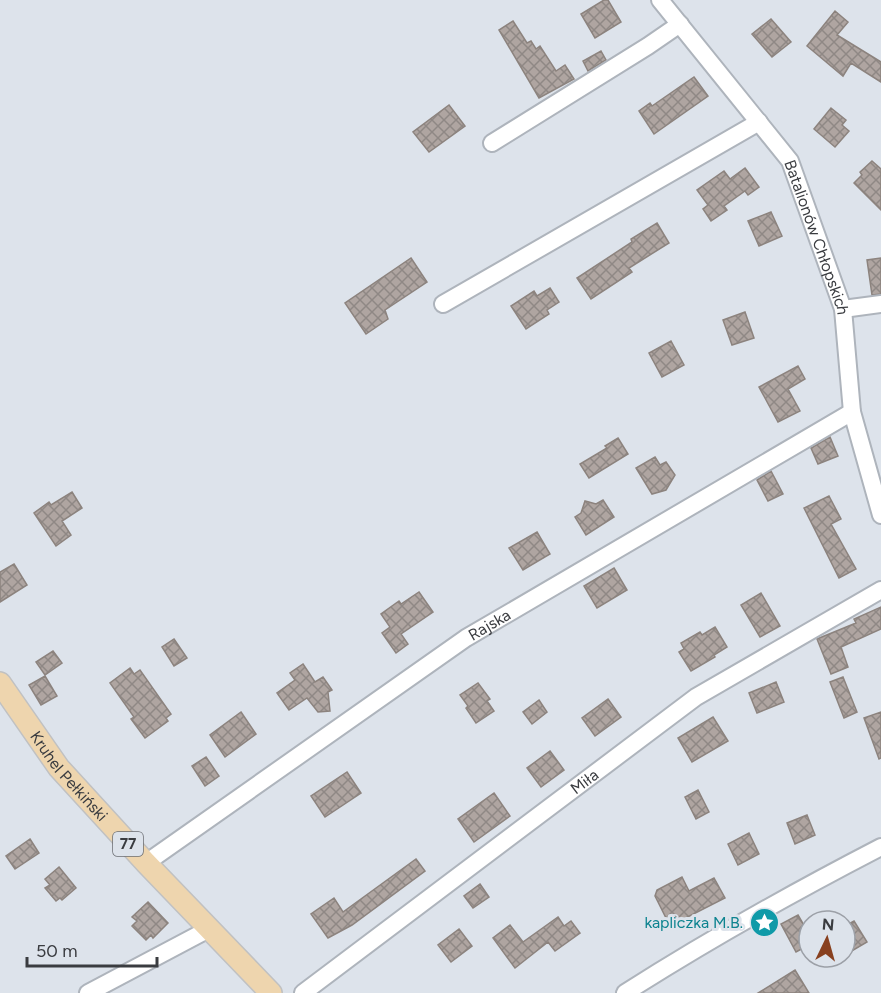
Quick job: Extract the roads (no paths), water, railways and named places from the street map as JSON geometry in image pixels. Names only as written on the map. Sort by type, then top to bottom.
[{"type":"main road","name":"Kruhel Pełkiński","points":[[0,682],[59,768],[146,863],[271,993]]},
{"type":"street","name":"Batalionów Chłopskich","points":[[660,0],[790,161],[843,309],[852,412],[881,515]]},
{"type":"street","points":[[492,143],[680,24]]},
{"type":"street","points":[[443,304],[759,122]]},
{"type":"street","points":[[843,309],[881,304]]},
{"type":"street","name":"Rajska","points":[[146,863],[466,638],[852,412]]},
{"type":"street","name":"Miła","points":[[303,993],[696,697],[881,590]]},
{"type":"street","points":[[625,993],[772,904],[881,846]]},
{"type":"street","points":[[88,993],[209,929]]},
{"type":"place","name":"kapliczka M.B.","points":[[764,922]]}]
